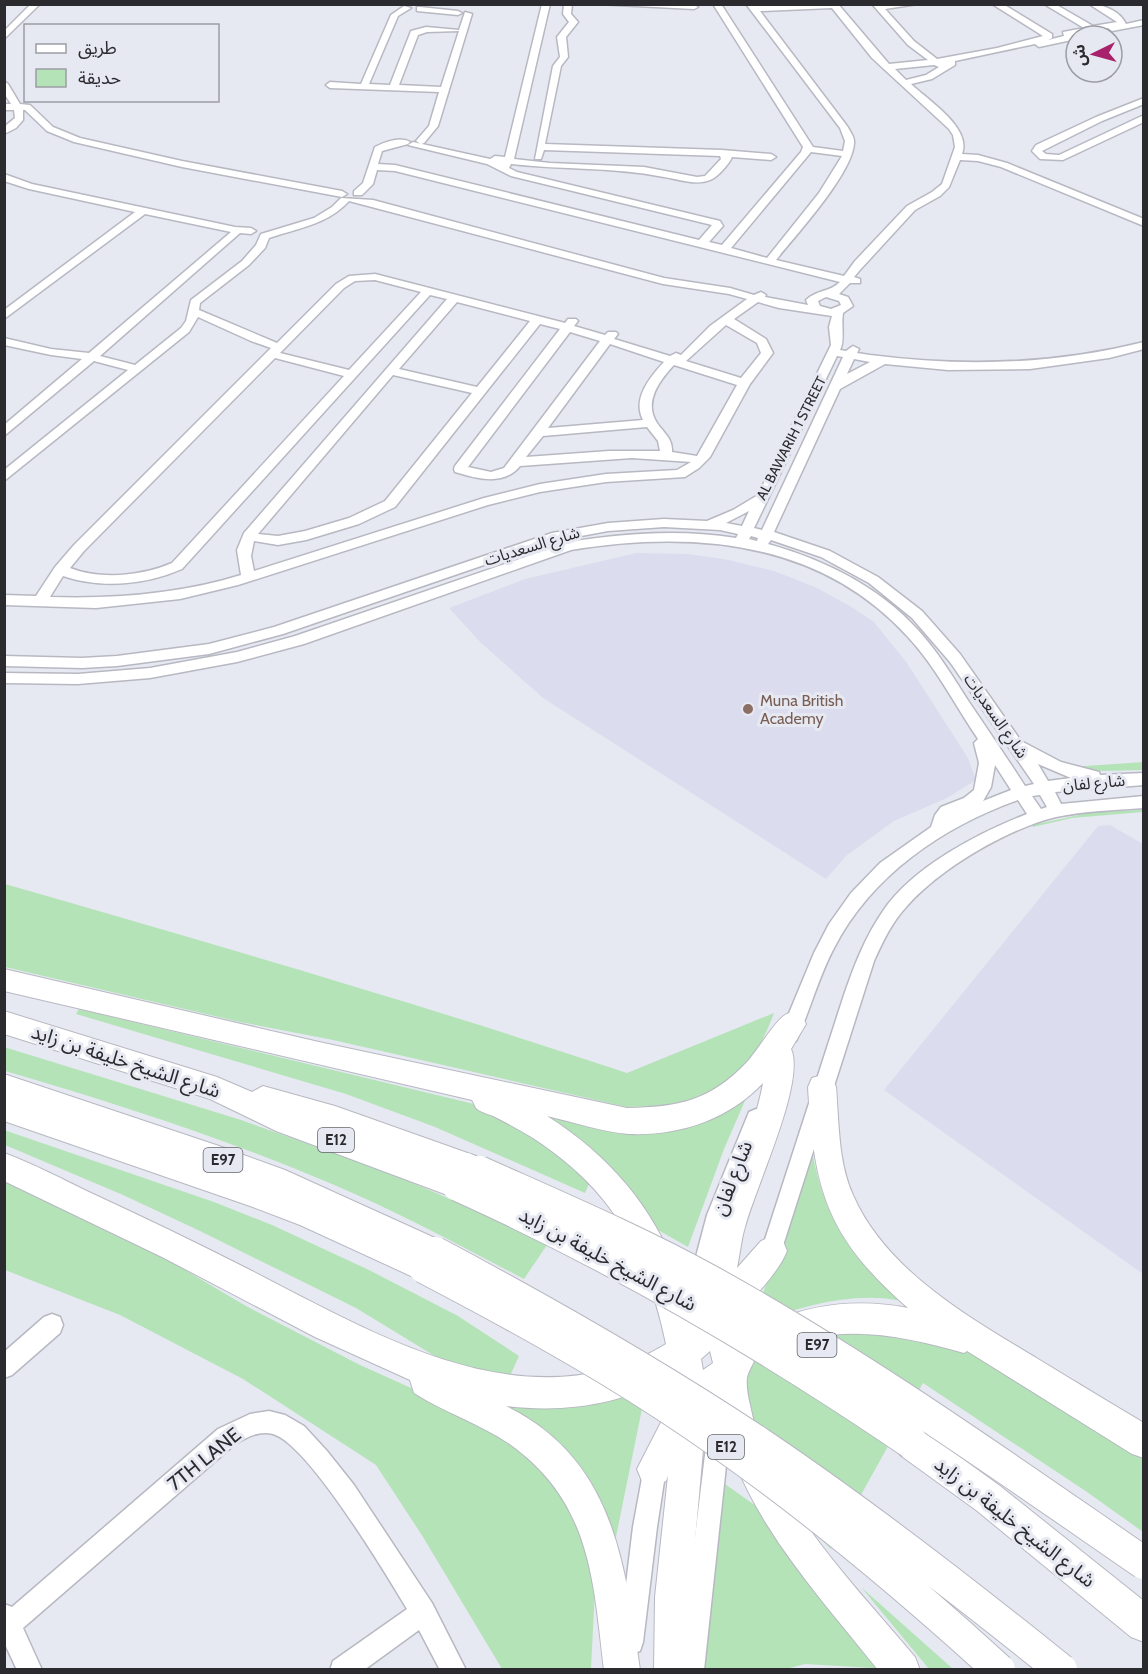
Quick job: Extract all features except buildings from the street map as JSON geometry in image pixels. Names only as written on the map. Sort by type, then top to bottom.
[{"type":"highway","points":[[4,980],[448,1084],[525,1097],[609,1119],[662,1120],[695,1113],[736,1092],[758,1072],[793,1024]]},
{"type":"highway","name":"شارع الشيخ خليفة بن زايد","points":[[4,1022],[217,1089],[286,1122],[462,1176],[685,1298],[797,1366],[912,1443],[988,1498],[1143,1624]]},
{"type":"highway","points":[[781,1057],[772,1111],[730,1226],[724,1249],[720,1281],[719,1323],[731,1370],[730,1389],[743,1440],[774,1509],[805,1552],[902,1670]]},
{"type":"highway","points":[[448,1084],[500,1105],[547,1129],[578,1152],[612,1185],[640,1225],[659,1261],[670,1290],[691,1397],[671,1622],[672,1670]]},
{"type":"highway","name":"E97","points":[[4,1086],[241,1167],[349,1212],[430,1260],[595,1340],[779,1456],[927,1563],[1061,1670]]},
{"type":"highway","points":[[822,1087],[830,1172],[849,1221],[887,1270],[978,1341],[1143,1442]]},
{"type":"highway","name":"E12","points":[[4,1108],[251,1192],[430,1260],[655,1399],[726,1447],[847,1538],[999,1670]]},
{"type":"highway","points":[[4,1166],[124,1223],[402,1363],[441,1377],[494,1389],[537,1394],[566,1393],[608,1387],[647,1373],[683,1352],[719,1323],[732,1298],[772,1251]]},
{"type":"highway","name":"E97","points":[[462,1176],[657,1254],[732,1294],[893,1390],[1143,1563]]},
{"type":"highway","points":[[654,1468],[691,1397],[731,1370],[748,1348],[792,1329],[821,1322],[886,1318],[910,1322],[978,1341]]},
{"type":"highway","points":[[402,1363],[434,1388],[524,1434],[568,1476],[583,1497],[603,1546],[622,1670]]},
{"type":"street","points":[[4,37],[9,23],[28,4]]},
{"type":"street","points":[[9,23],[36,4]]},
{"type":"street","points":[[506,165],[546,4]]},
{"type":"street","points":[[536,163],[557,66],[564,57],[560,44],[564,30],[574,22],[567,14],[568,4]]},
{"type":"street","points":[[601,4],[694,7]]},
{"type":"street","points":[[717,4],[806,142],[808,149]]},
{"type":"street","points":[[881,6],[914,4]]},
{"type":"street","points":[[906,83],[929,77],[942,63],[1049,36],[996,4]]},
{"type":"street","points":[[1004,4],[1054,33],[1064,34]]},
{"type":"street","points":[[1048,4],[1083,24]]},
{"type":"street","points":[[1093,4],[1122,22],[1115,24]]},
{"type":"street","points":[[1099,4],[1126,18],[1143,21]]},
{"type":"street","points":[[390,5],[464,10]]},
{"type":"street","points":[[752,7],[833,5],[875,56],[952,127],[959,139],[957,155],[943,188],[911,208],[869,255],[849,284],[835,327],[835,349],[885,360],[970,366],[1025,366],[1101,356],[1143,345]]},
{"type":"street","points":[[364,86],[395,15],[408,6]]},
{"type":"street","points":[[881,6],[911,44],[942,63]]},
{"type":"street","points":[[752,7],[847,132],[850,141],[848,154],[812,211],[775,263]]},
{"type":"street","points":[[4,184],[254,235],[317,222],[331,214],[350,196],[368,184],[374,164],[384,151],[414,142],[432,129],[455,30],[464,10]]},
{"type":"street","points":[[441,89],[464,10]]},
{"type":"street","points":[[1124,25],[1143,21]]},
{"type":"street","points":[[394,87],[414,33],[426,29],[455,30]]},
{"type":"street","points":[[887,67],[942,63],[1064,39]]},
{"type":"street","points":[[4,84],[20,118],[4,131]]},
{"type":"street","points":[[330,85],[441,89]]},
{"type":"street","points":[[1143,101],[1089,123],[1036,151],[1043,157],[1060,158],[1143,118]]},
{"type":"street","points":[[4,107],[28,108],[45,126],[69,138],[182,164],[350,196],[687,285],[758,297],[789,307],[815,305],[843,308]]},
{"type":"street","points":[[414,142],[506,165],[536,163],[644,170],[700,180],[708,178],[726,160],[727,156],[722,153]]},
{"type":"street","points":[[540,147],[722,153],[771,157]]},
{"type":"street","points":[[611,168],[612,149]]},
{"type":"street","points":[[808,149],[848,154]]},
{"type":"street","points":[[724,249],[808,149]]},
{"type":"street","points":[[957,155],[1010,167],[1143,223]]},
{"type":"street","points":[[374,164],[724,249],[849,284]]},
{"type":"street","points":[[506,165],[514,174],[716,223],[718,226],[702,244]]},
{"type":"street","points":[[4,177],[26,188]]},
{"type":"street","points":[[4,316],[140,212]]},
{"type":"street","points":[[174,219],[254,235]]},
{"type":"street","points":[[4,432],[92,357],[220,284],[259,249],[254,235]]},
{"type":"street","points":[[4,477],[181,333],[183,305],[254,235]]},
{"type":"street","points":[[40,602],[60,570],[275,350],[340,286],[349,280],[362,276],[375,277],[537,320],[568,324],[746,380]]},
{"type":"street","points":[[815,305],[817,296],[831,294],[849,284]]},
{"type":"street","points":[[60,570],[88,579],[102,579],[162,572],[177,566],[428,291]]},
{"type":"street","points":[[831,294],[844,298],[843,308]]},
{"type":"street","points":[[666,453],[665,439],[651,423],[646,412],[648,393],[655,380],[677,358],[725,319],[758,297]]},
{"type":"street","points":[[249,577],[243,558],[244,546],[249,536],[454,298]]},
{"type":"street","points":[[183,305],[275,350],[352,374]]},
{"type":"street","points":[[4,600],[96,603],[148,599],[200,590],[249,577],[483,502],[577,481],[675,475],[685,472],[701,460],[746,380],[766,356],[766,347],[762,341],[725,319]]},
{"type":"street","points":[[249,536],[265,540],[291,539],[386,507],[396,498],[537,320]]},
{"type":"street","points":[[568,324],[460,469],[492,476],[505,473],[539,433],[579,378],[589,370],[614,338]]},
{"type":"street","points":[[851,352],[927,357],[1005,357],[1087,350],[1143,334]]},
{"type":"street","points":[[4,341],[46,351],[92,357],[137,369]]},
{"type":"street","name":"AL BAWARIH 1 STREET","points":[[744,535],[835,349]]},
{"type":"street","name":"AL BAWARIH 1 STREET","points":[[764,539],[851,352]]},
{"type":"street","points":[[834,388],[857,373],[885,360]]},
{"type":"street","points":[[391,371],[480,391]]},
{"type":"street","points":[[539,433],[651,423]]},
{"type":"street","points":[[516,462],[666,453],[701,460]]},
{"type":"street","points":[[709,525],[738,513],[761,497]]},
{"type":"street","points":[[780,504],[781,520],[792,531],[868,570],[889,590]]},
{"type":"street","name":"شارع السعديات","points":[[4,661],[93,663],[153,658],[197,651],[278,631],[568,533],[631,524],[709,525],[822,552],[866,574],[915,611],[942,639],[1013,740],[1058,811]]},
{"type":"street","name":"شارع السعديات","points":[[4,678],[78,679],[141,674],[237,657],[299,640],[569,546],[615,538],[667,534],[744,535]]},
{"type":"street","name":"شارع السعديات","points":[[764,539],[874,598],[899,619],[924,645],[1037,816]]},
{"type":"street","points":[[939,830],[939,820],[945,812],[978,796],[987,766],[986,749],[963,705]]},
{"type":"street","points":[[1013,740],[1052,767],[1066,772],[1135,779]]},
{"type":"street","name":"شارع لفان","points":[[628,1670],[654,1468],[672,1385],[683,1352],[717,1215],[815,972],[845,914],[886,866],[939,830],[1021,793],[1044,788],[1135,779]]},
{"type":"street","name":"شارع لفان","points":[[1037,816],[1058,811],[1143,802]]},
{"type":"street","points":[[691,1670],[721,1414],[731,1370],[772,1251],[822,1087],[861,974],[883,927],[900,902],[921,882],[954,859],[1037,816]]},
{"type":"street","points":[[4,1367],[52,1325]]},
{"type":"street","name":"7TH LANE","points":[[7,1620],[226,1437],[249,1423],[277,1423],[294,1431],[318,1457],[369,1527],[423,1612],[454,1670]]},
{"type":"street","points":[[342,1670],[423,1612]]},
{"type":"street","points":[[7,1620],[30,1670]]},
{"type":"shaded area","name":"Muna British Academy","points":[[636,553],[688,554],[724,559],[774,571],[815,587],[874,622],[907,663],[968,758],[976,780],[947,798],[894,821],[846,856],[826,879],[543,698],[481,643],[449,608],[525,579]]},
{"type":"shaded area","points":[[1110,825],[1143,844],[1143,1274],[884,1090],[1098,826]]},
{"type":"green space","points":[[1143,762],[1143,770],[1102,771],[1071,767]]},
{"type":"green space","points":[[1143,810],[1143,812],[1072,818],[1033,827],[1032,825],[1093,812]]},
{"type":"green space","points":[[5,884],[395,999],[627,1073],[774,1013],[763,1039],[750,1060],[736,1076],[719,1088],[679,1103],[627,1107],[333,1040],[240,1022],[5,967]]},
{"type":"green space","points":[[79,1009],[474,1104],[508,1120],[536,1137],[589,1184],[585,1193],[435,1127],[346,1094],[76,1014]]},
{"type":"green space","points":[[4,1047],[238,1119],[383,1170],[549,1242],[524,1279],[381,1206],[332,1184],[170,1123],[5,1071]]},
{"type":"green space","points":[[751,1087],[724,1149],[688,1247],[658,1230],[645,1213],[532,1108],[611,1126]]},
{"type":"green space","points":[[4,1130],[214,1202],[272,1225],[369,1270],[458,1316],[519,1356],[509,1378],[438,1358],[356,1308],[200,1231],[123,1195],[5,1145]]},
{"type":"green space","points":[[811,1145],[822,1192],[828,1207],[835,1222],[853,1248],[887,1279],[928,1308],[900,1301],[860,1298],[805,1307],[753,1324]]},
{"type":"green space","points":[[4,1176],[168,1260],[246,1306],[360,1365],[460,1410],[539,1458],[586,1535],[595,1588],[591,1669],[502,1669],[423,1537],[376,1465],[243,1379],[120,1315],[5,1270]]},
{"type":"green space","points":[[823,1325],[948,1339],[1143,1459],[1143,1532],[923,1383],[831,1549],[806,1524],[772,1473],[743,1388],[752,1357]]},
{"type":"green space","points":[[646,1389],[612,1566],[606,1534],[475,1393]]},
{"type":"green space","points":[[725,1484],[770,1516],[890,1669],[805,1664],[786,1669],[701,1670]]},
{"type":"green space","points":[[861,1587],[953,1669],[929,1669]]},
{"type":"place","name":"Muna British Academy","points":[[748,709]]}]
